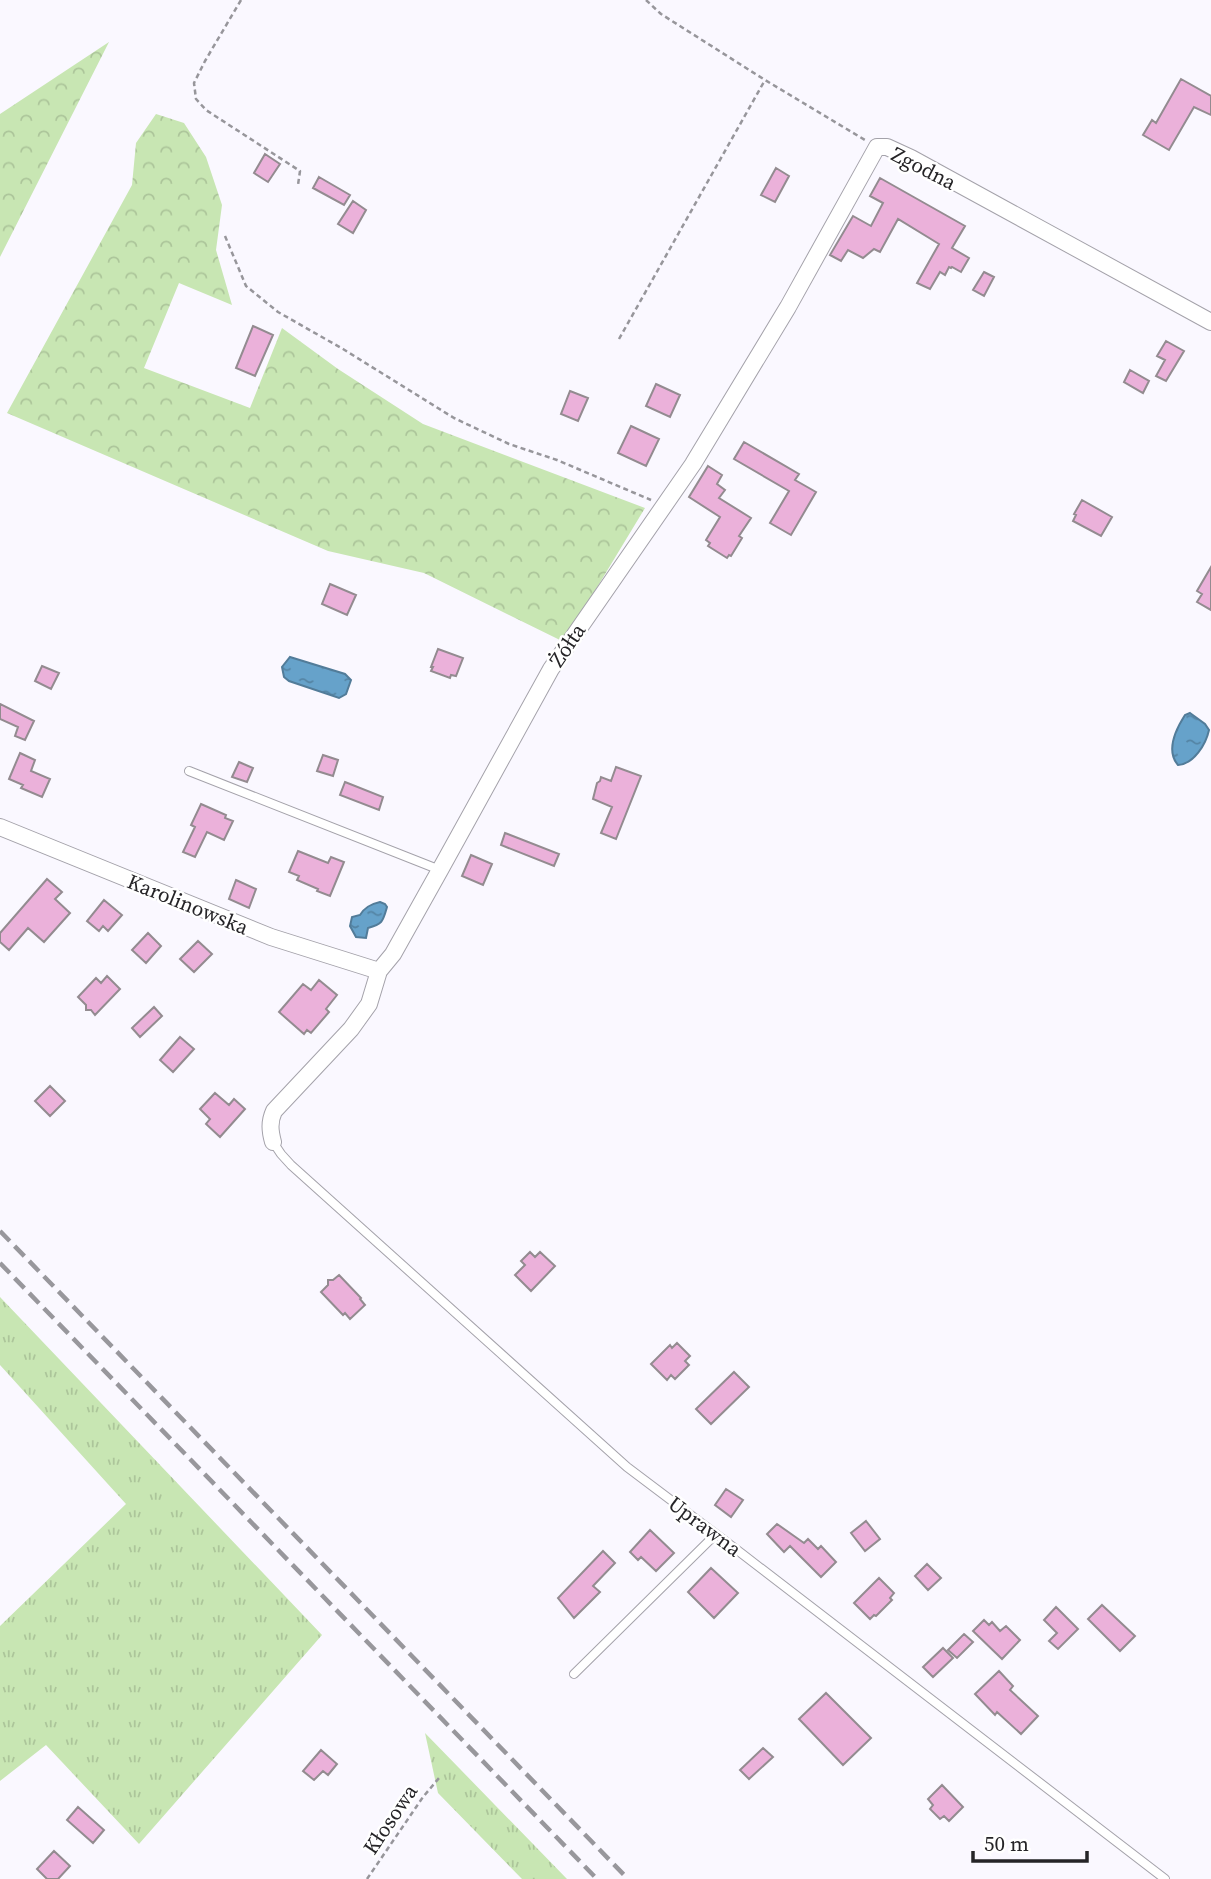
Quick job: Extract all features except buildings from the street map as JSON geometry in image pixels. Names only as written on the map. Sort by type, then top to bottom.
[{"type":"street","name":"Zgodna","points":[[877,147],[887,147],[911,158],[1211,322]]},
{"type":"street","name":"Żółta","points":[[273,1142],[270,1131],[274,1111],[369,1004],[379,971],[393,954],[551,669],[693,464],[788,307],[877,147]]},
{"type":"street","name":"Karolinowska","points":[[0,827],[271,937],[379,971]]},
{"type":"lane","points":[[189,771],[440,870]]},
{"type":"lane","name":"Uprawna","points":[[273,1142],[281,1154],[301,1173],[627,1467],[1165,1879]]},
{"type":"lane","points":[[574,1674],[716,1534]]},
{"type":"path","points":[[241,0],[194,83],[197,99],[206,110],[300,171],[298,185]]},
{"type":"path","name":"Zgodna","points":[[646,0],[661,14],[877,147]]},
{"type":"path","points":[[619,339],[765,80]]},
{"type":"path","points":[[225,236],[246,286],[278,312],[454,418],[509,444],[557,460],[664,506]]},
{"type":"path","name":"Kłosowa","points":[[367,1879],[439,1778]]},
{"type":"green space","points":[[109,42],[0,257],[0,114]]},
{"type":"green space","points":[[156,114],[184,123],[206,157],[222,205],[216,250],[232,305],[179,283],[144,368],[250,408],[282,328],[338,369],[423,424],[645,508],[564,642],[424,573],[328,551],[7,413],[132,185],[136,143]]},
{"type":"green space","points":[[0,1297],[322,1635],[139,1844],[46,1745],[0,1781],[0,1626],[126,1504],[0,1365]]},
{"type":"green space","points":[[425,1733],[567,1879],[522,1879],[438,1793]]},
{"type":"water","points":[[290,657],[345,674],[351,680],[346,694],[339,698],[289,681],[284,677],[282,667]]},
{"type":"water","points":[[1190,713],[1209,730],[1198,752],[1189,761],[1178,765],[1172,753],[1173,740],[1185,715]]},
{"type":"water","points":[[380,902],[387,907],[382,921],[368,928],[366,938],[356,937],[350,926],[352,917],[360,915],[368,906]]},
{"type":"railway","points":[[0,1231],[628,1879]]},
{"type":"railway","points":[[0,1263],[597,1879]]}]
